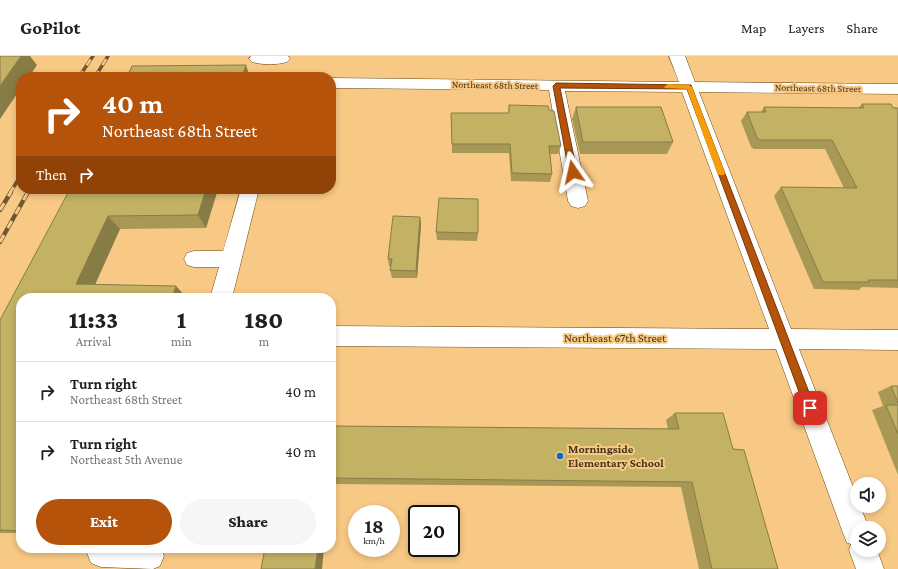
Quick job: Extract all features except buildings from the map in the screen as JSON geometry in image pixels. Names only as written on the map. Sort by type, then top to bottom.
[{"type":"street","points":[[677,56],[853,521]]},
{"type":"street","points":[[257,59],[281,62]]},
{"type":"street","name":"Northeast 68th Street","points":[[336,83],[898,89]]},
{"type":"street","points":[[556,86],[578,201]]},
{"type":"street","points":[[222,293],[249,194]]},
{"type":"street","points":[[194,259],[231,259]]},
{"type":"street","name":"Northeast 67th Street","points":[[336,336],[898,340]]},
{"type":"street","points":[[101,553],[149,558]]},
{"type":"street","points":[[866,557],[870,569]]},
{"type":"railway","points":[[82,72],[93,56]]},
{"type":"railway","points":[[98,72],[108,56]]},
{"type":"railway","points":[[10,193],[16,183]]},
{"type":"railway","points":[[0,210],[11,192]]},
{"type":"railway","points":[[0,242],[27,194]]},
{"type":"slow traffic","points":[[668,87],[689,87],[721,173]]},
{"type":"place","name":"Morningside Elementary School","points":[[560,456]]},
{"type":"route","points":[[573,172],[556,86],[689,87],[810,408]]}]
